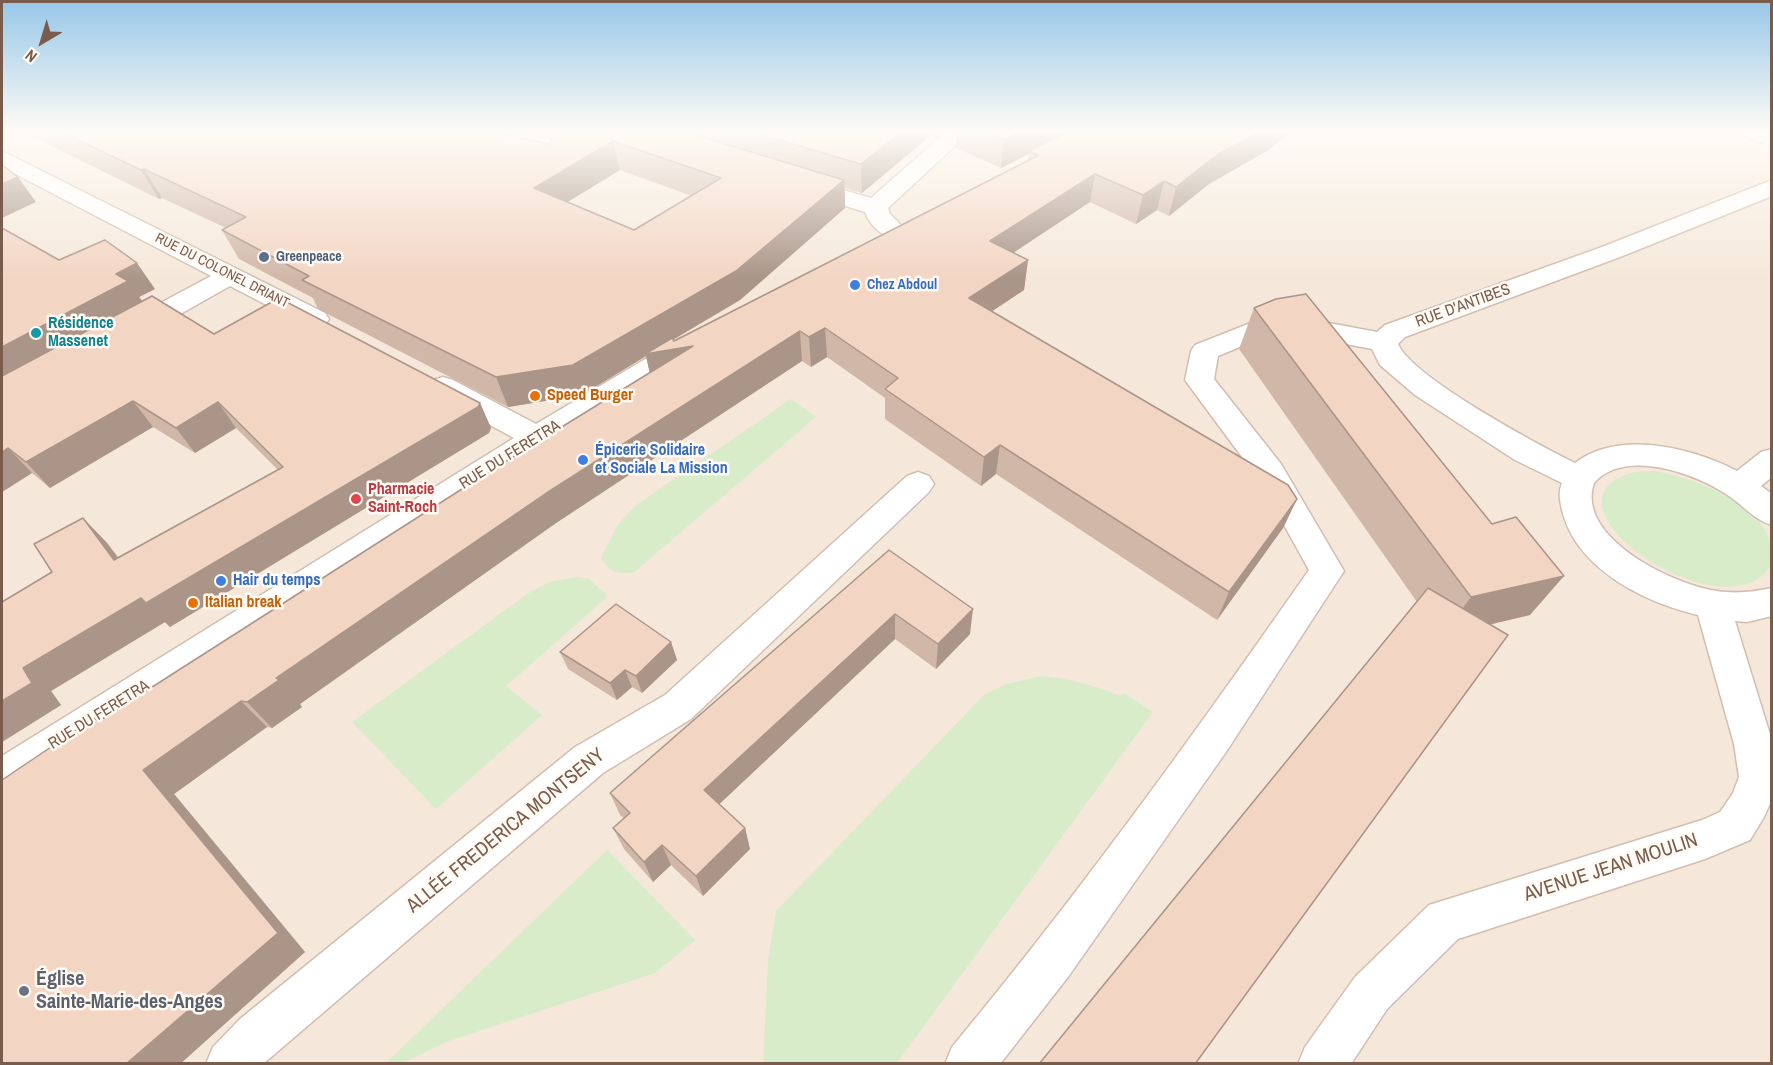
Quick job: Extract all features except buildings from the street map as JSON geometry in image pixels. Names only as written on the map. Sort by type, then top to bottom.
[{"type":"street","name":"RUE DU COLONEL DRIANT","points":[[40,180],[336,330]]},
{"type":"street","points":[[785,180],[875,207]]},
{"type":"street","points":[[875,207],[905,180]]},
{"type":"street","name":"RUE D'ANTIBES","points":[[1383,342],[1395,332],[1611,252],[1772,187]]},
{"type":"street","points":[[875,207],[887,238],[918,222]]},
{"type":"street","points":[[113,339],[231,275]]},
{"type":"street","points":[[969,1064],[1052,961],[1212,740],[1327,571],[1270,472],[1199,380],[1205,351],[1276,322],[1383,342],[1390,359],[1425,388],[1526,452],[1579,478]]},
{"type":"street","name":"RUE DU FERETRA","points":[[2,777],[536,438],[713,331]]},
{"type":"street","points":[[420,375],[515,424],[536,438]]},
{"type":"street","points":[[1772,513],[1739,487],[1712,473],[1684,462],[1656,456],[1631,455],[1608,458],[1591,466],[1579,478],[1575,495],[1579,516],[1592,537],[1613,559],[1643,580],[1677,596],[1713,606],[1741,608],[1772,602]]},
{"type":"street","points":[[1739,487],[1772,460]]},
{"type":"street","name":"ALLÉE FREDERICA MONTSENY","points":[[230,1064],[256,1036],[589,760],[678,707],[918,484]]},
{"type":"street","name":"AVENUE JEAN MOULIN","points":[[1322,1064],[1371,993],[1445,921],[1705,839],[1735,826],[1750,803],[1759,777],[1753,744],[1713,606]]},
{"type":"shaded area","points":[[2,180],[1771,180],[1771,1063],[2,1063]]},
{"type":"green space","points":[[791,399],[816,417],[633,573],[618,572],[607,567],[601,558],[618,524],[635,506]]},
{"type":"green space","points":[[1655,471],[1706,487],[1741,505],[1756,518],[1766,531],[1771,547],[1771,566],[1758,579],[1731,587],[1700,583],[1667,570],[1637,552],[1614,530],[1603,508],[1606,489],[1628,474]]},
{"type":"green space","points":[[578,577],[589,579],[605,593],[606,598],[506,686],[542,715],[436,809],[352,722],[527,594],[549,582]]},
{"type":"green space","points":[[1043,676],[1083,683],[1120,696],[1124,693],[1153,712],[897,1063],[763,1063],[768,960],[776,911],[985,694],[1006,684]]},
{"type":"green space","points":[[607,850],[695,940],[655,973],[446,1042],[403,1063],[386,1063]]},
{"type":"place","name":"Greenpeace","points":[[264,257]]},
{"type":"place","name":"Chez Abdoul","points":[[855,285]]},
{"type":"place","name":"Résidence Massenet","points":[[36,333]]},
{"type":"place","name":"Speed Burger","points":[[535,396]]},
{"type":"place","name":"Épicerie Solidaire et Sociale La Mission","points":[[583,460]]},
{"type":"place","name":"Pharmacie Saint-Roch","points":[[356,499]]},
{"type":"place","name":"Hair du temps","points":[[221,581]]},
{"type":"place","name":"Italian break","points":[[193,603]]},
{"type":"place","name":"Église Sainte-Marie-des-Anges","points":[[24,991]]}]
